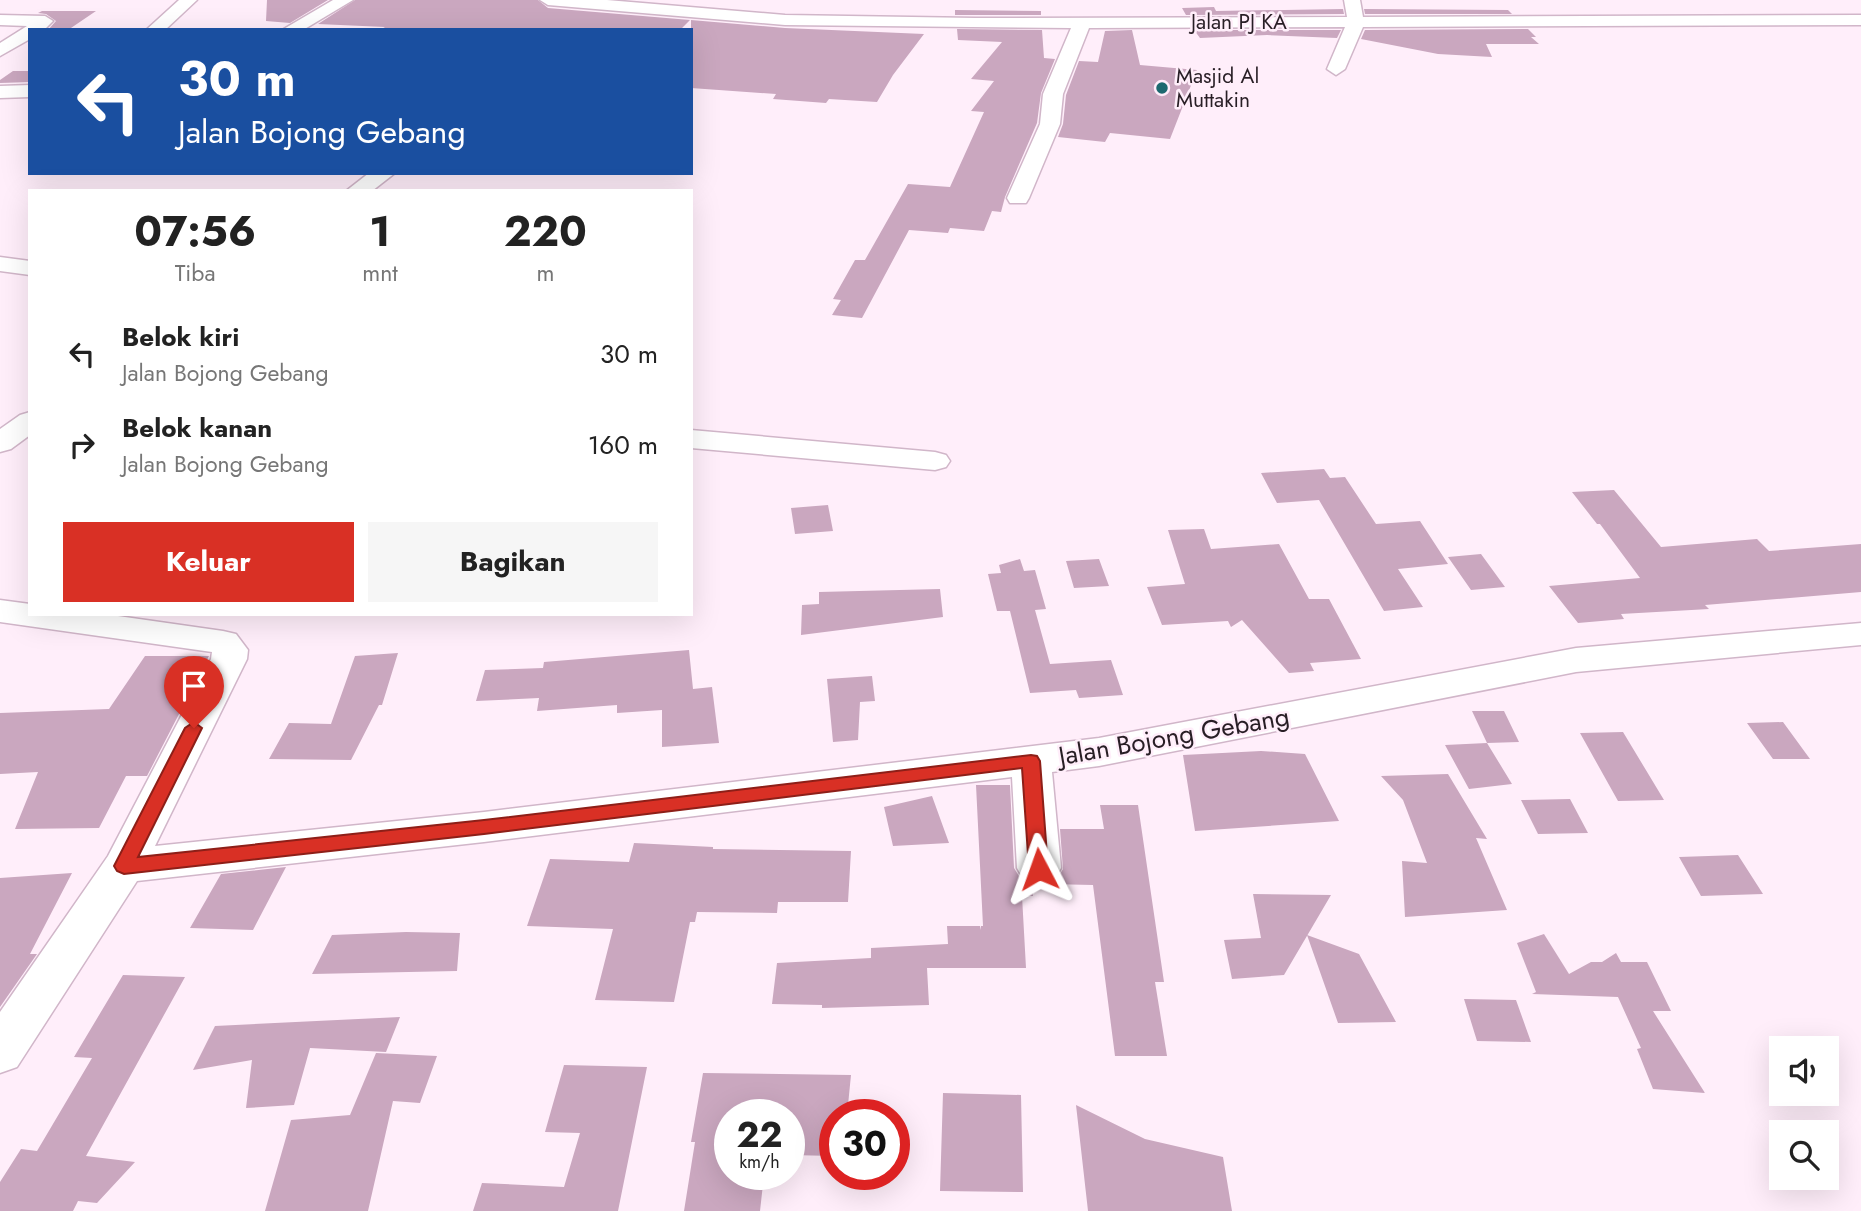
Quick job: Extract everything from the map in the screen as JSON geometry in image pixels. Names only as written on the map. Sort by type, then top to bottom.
[{"type":"street","points":[[156,28],[189,0]]},
{"type":"street","points":[[294,28],[345,0]]},
{"type":"street","name":"Jalan PJ KA","points":[[548,0],[625,4],[785,20],[986,23],[1356,22],[1417,29],[1492,21],[1861,20]]},
{"type":"street","points":[[986,0],[986,23]]},
{"type":"street","points":[[1336,69],[1356,22],[1352,0]]},
{"type":"street","points":[[1487,0],[1492,21]]},
{"type":"street","points":[[598,25],[625,4]]},
{"type":"street","points":[[1233,4],[1270,15],[1277,22]]},
{"type":"street","points":[[0,19],[23,6]]},
{"type":"street","points":[[0,19],[45,21],[34,28]]},
{"type":"street","points":[[1017,198],[1050,124],[1053,94],[1082,23]]},
{"type":"street","points":[[0,51],[28,32]]},
{"type":"street","points":[[0,51],[28,51]]},
{"type":"street","points":[[0,92],[28,91]]},
{"type":"street","points":[[360,189],[381,175]]},
{"type":"street","points":[[0,264],[28,268]]},
{"type":"street","points":[[0,443],[28,422]]},
{"type":"street","points":[[693,439],[935,461]]},
{"type":"street","points":[[0,611],[28,615]]},
{"type":"street","points":[[0,1052],[124,866],[229,659],[230,650],[223,642],[36,616]]},
{"type":"street","name":"Jalan Bojong Gebang","points":[[124,866],[484,827],[1099,752],[1576,660],[1861,634]]},
{"type":"street","points":[[1031,761],[1039,869]]},
{"type":"building","points":[[267,0],[328,0],[290,23],[266,21]]},
{"type":"building","points":[[355,0],[538,0],[548,8],[690,20],[682,28],[383,28],[318,24]]},
{"type":"building","points":[[1214,7],[1216,11],[1343,9],[1344,14],[1186,15],[1182,8]]},
{"type":"building","points":[[1364,9],[1508,10],[1512,14],[1365,14]]},
{"type":"building","points":[[955,10],[1041,11],[1041,15],[955,15]]},
{"type":"building","points":[[96,11],[71,28],[50,28],[56,21],[46,14],[38,13]]},
{"type":"building","points":[[691,20],[785,28],[924,34],[893,75],[877,102],[829,99],[826,103],[773,99],[776,94],[693,88]]},
{"type":"building","points":[[957,29],[1042,30],[1044,58],[1055,59],[1041,93],[1037,123],[1001,212],[992,211],[984,231],[950,228],[948,233],[909,230],[862,318],[832,315],[841,300],[833,299],[855,260],[865,260],[908,184],[950,187],[984,112],[971,111],[994,81],[971,79],[1002,42],[958,40]]},
{"type":"building","points":[[1528,29],[1536,37],[1531,37],[1539,44],[1486,44],[1492,57],[1438,54],[1361,39],[1365,30]]},
{"type":"building","points":[[1132,30],[1140,65],[1197,70],[1170,139],[1110,133],[1105,142],[1058,137],[1063,124],[1066,95],[1079,61],[1098,62],[1105,31]]},
{"type":"building","points":[[1194,30],[1341,30],[1337,38],[1267,35],[1200,38]]},
{"type":"building","points":[[13,71],[28,71],[28,82],[0,83],[0,80]]},
{"type":"building","points":[[1324,469],[1330,478],[1345,477],[1376,524],[1420,521],[1448,564],[1398,569],[1423,607],[1384,611],[1319,500],[1277,503],[1261,473]]},
{"type":"building","points":[[1614,490],[1661,547],[1757,539],[1769,551],[1861,544],[1861,592],[1705,605],[1709,609],[1621,614],[1624,619],[1578,623],[1549,586],[1640,578],[1600,524],[1597,524],[1572,492]]},
{"type":"building","points":[[828,505],[833,531],[795,534],[791,508]]},
{"type":"building","points":[[1204,529],[1211,549],[1279,544],[1309,599],[1329,599],[1361,659],[1310,663],[1314,671],[1289,673],[1242,620],[1231,627],[1228,621],[1162,625],[1147,587],[1185,584],[1168,530]]},
{"type":"building","points":[[1481,554],[1505,587],[1471,590],[1448,557]]},
{"type":"building","points":[[1020,559],[1024,571],[1035,570],[1046,609],[1035,610],[1050,664],[1111,660],[1123,695],[1079,698],[1076,690],[1030,693],[1010,611],[997,611],[988,574],[1001,573],[999,565]]},
{"type":"building","points":[[1099,559],[1109,586],[1074,588],[1066,561]]},
{"type":"building","points":[[940,589],[943,617],[801,635],[802,605],[819,604],[819,592]]},
{"type":"building","points":[[689,650],[693,689],[712,687],[719,743],[662,747],[662,710],[617,713],[617,705],[537,711],[539,698],[476,701],[485,670],[543,668],[544,662]]},
{"type":"building","points":[[398,653],[382,705],[379,705],[351,760],[269,759],[289,723],[331,724],[355,656]]},
{"type":"building","points":[[145,656],[209,656],[147,776],[126,776],[99,828],[15,829],[38,772],[0,774],[0,713],[109,709]]},
{"type":"building","points":[[872,676],[875,701],[860,702],[858,740],[833,742],[827,679]]},
{"type":"building","points":[[1472,711],[1504,711],[1519,742],[1487,743]]},
{"type":"building","points":[[1783,722],[1810,759],[1773,759],[1747,723]]},
{"type":"building","points":[[1623,732],[1664,800],[1618,801],[1580,733]]},
{"type":"building","points":[[1487,743],[1512,784],[1469,789],[1445,745]]},
{"type":"building","points":[[1261,751],[1305,754],[1339,821],[1195,831],[1183,755]]},
{"type":"building","points":[[1448,774],[1487,839],[1476,838],[1507,910],[1405,917],[1402,861],[1427,863],[1403,800],[1381,776]]},
{"type":"building","points":[[976,785],[1010,785],[1014,868],[1022,881],[1032,885],[1033,896],[1022,896],[1026,968],[927,968],[929,1005],[822,1008],[822,1005],[772,1004],[777,963],[871,958],[871,948],[948,944],[947,926],[980,926],[981,930],[983,926]]},
{"type":"building","points":[[932,796],[949,843],[893,846],[884,807]]},
{"type":"building","points":[[1570,799],[1588,833],[1538,834],[1521,800]]},
{"type":"building","points":[[1100,805],[1138,805],[1164,982],[1155,982],[1167,1056],[1115,1056],[1093,885],[1047,884],[1056,881],[1063,869],[1060,829],[1104,829]]},
{"type":"building","points":[[634,843],[713,849],[851,851],[848,902],[778,902],[777,913],[697,912],[695,922],[690,922],[674,1002],[595,1000],[613,929],[527,926],[550,859],[629,862]]},
{"type":"building","points":[[1738,855],[1763,894],[1701,896],[1679,857]]},
{"type":"building","points":[[286,867],[253,930],[190,928],[221,874]]},
{"type":"building","points":[[72,873],[30,954],[37,954],[0,1007],[0,878]]},
{"type":"building","points":[[1253,894],[1331,895],[1284,975],[1232,979],[1224,940],[1261,938]]},
{"type":"building","points":[[460,933],[457,971],[312,974],[332,935]]},
{"type":"building","points":[[1544,934],[1569,974],[1591,962],[1602,962],[1616,953],[1621,962],[1647,962],[1671,1011],[1653,1011],[1705,1093],[1653,1089],[1637,1049],[1641,1048],[1618,997],[1532,994],[1536,992],[1517,943]]},
{"type":"building","points":[[1307,935],[1359,954],[1396,1022],[1338,1023]]},
{"type":"building","points":[[123,975],[185,977],[86,1156],[135,1162],[97,1203],[78,1201],[73,1211],[0,1211],[0,1182],[21,1149],[37,1151],[92,1058],[74,1057]]},
{"type":"building","points":[[1464,999],[1516,1000],[1531,1042],[1477,1041]]},
{"type":"building","points":[[400,1017],[386,1052],[310,1048],[294,1105],[246,1108],[252,1060],[193,1070],[215,1026]]},
{"type":"building","points":[[376,1053],[437,1056],[420,1103],[393,1101],[368,1211],[265,1211],[291,1120],[350,1115]]},
{"type":"building","points":[[564,1065],[647,1067],[618,1211],[473,1211],[482,1183],[564,1187],[580,1133],[545,1132]]},
{"type":"building","points":[[703,1073],[851,1075],[849,1099],[819,1099],[819,1156],[805,1155],[805,1099],[714,1099],[714,1190],[762,1190],[760,1211],[684,1211],[695,1142],[691,1142]]},
{"type":"building","points":[[943,1093],[1021,1095],[1023,1192],[940,1191]]},
{"type":"building","points":[[1076,1105],[1145,1139],[1223,1157],[1232,1211],[1088,1211]]},
{"type":"place","name":"Masjid Al Muttakin","points":[[1162,88]]},
{"type":"route","points":[[194,728],[124,866],[484,827],[1031,761],[1039,869]]}]
